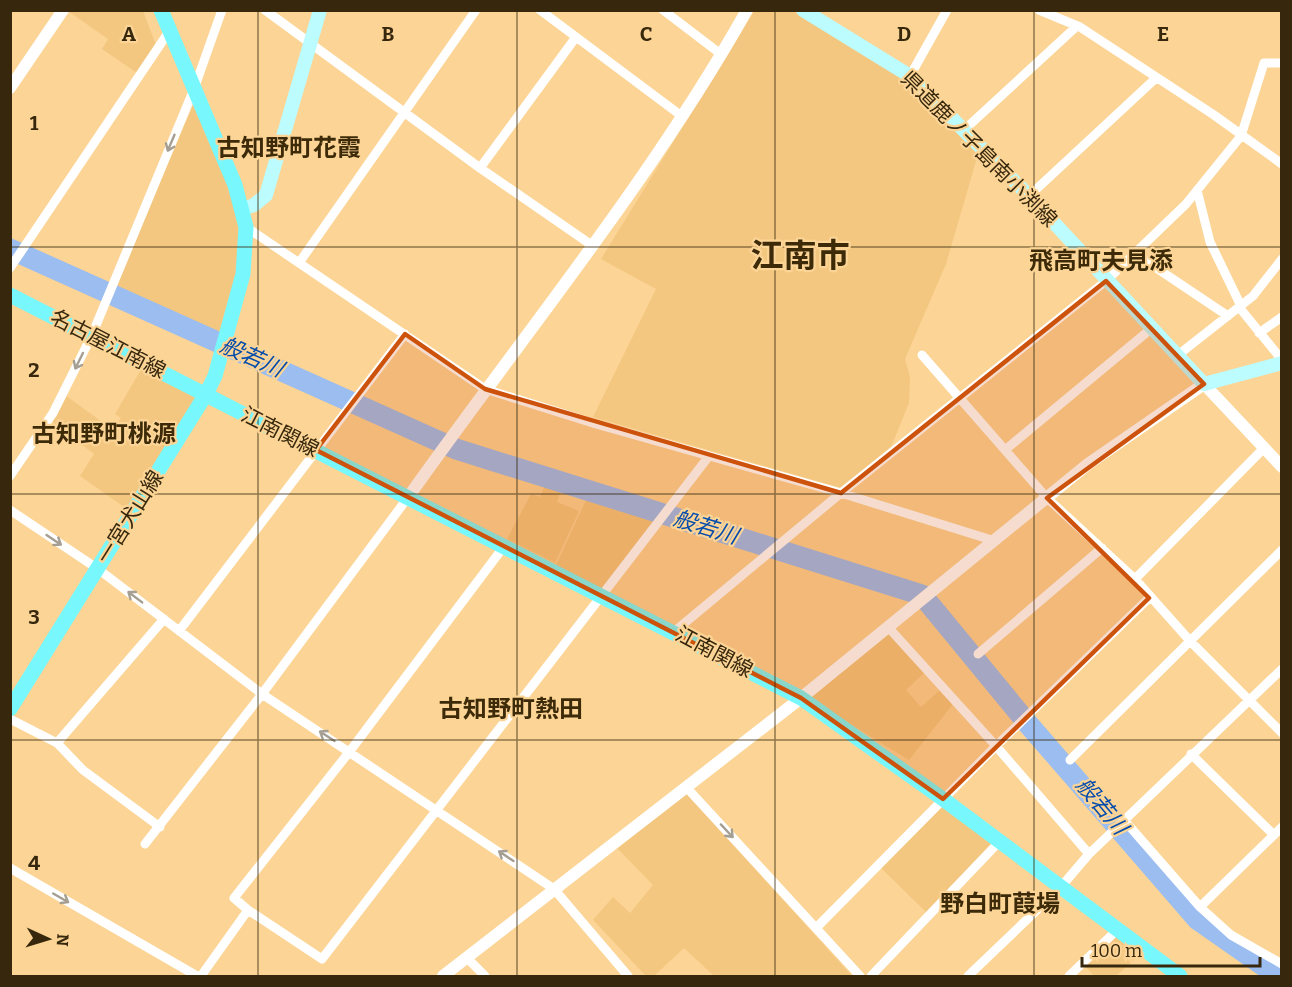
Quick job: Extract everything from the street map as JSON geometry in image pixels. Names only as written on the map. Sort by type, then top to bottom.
[{"type":"main road","name":"一宮犬山線","points":[[10,709],[206,394],[215,376],[243,274],[246,227],[243,209],[161,10]]},
{"type":"main road","points":[[243,209],[254,206],[266,195],[320,10]]},
{"type":"main road","name":"県道鹿ノ子島南小渕線","points":[[803,10],[910,76],[1029,196],[1204,384]]},
{"type":"main road","name":"名古屋江南線","points":[[10,295],[206,394]]},
{"type":"main road","points":[[1204,384],[1281,362]]},
{"type":"main road","name":"江南関線","points":[[206,394],[675,631],[801,698],[943,799],[1174,975]]},
{"type":"street","points":[[10,88],[16,70],[63,10]]},
{"type":"street","points":[[10,476],[53,413],[92,335],[194,89],[222,10]]},
{"type":"street","points":[[265,10],[480,168],[593,246]]},
{"type":"street","points":[[299,263],[476,10]]},
{"type":"street","points":[[540,10],[683,117]]},
{"type":"street","points":[[663,10],[722,55]]},
{"type":"street","points":[[145,844],[262,694],[409,496],[485,389],[593,246],[683,117],[747,10]]},
{"type":"street","points":[[910,76],[947,10]]},
{"type":"street","points":[[1039,10],[1077,26],[1214,115],[1281,164]]},
{"type":"street","points":[[1066,21],[1070,10]]},
{"type":"street","points":[[964,130],[1077,26]]},
{"type":"street","points":[[10,268],[170,30]]},
{"type":"street","points":[[480,168],[576,37]]},
{"type":"street","points":[[675,631],[841,493],[1106,281],[1197,190],[1241,136],[1264,63],[1281,63]]},
{"type":"street","points":[[1029,196],[1156,78]]},
{"type":"street","points":[[1197,190],[1210,242],[1240,307],[1281,362]]},
{"type":"street","points":[[246,227],[485,389],[841,493],[995,542]]},
{"type":"street","points":[[1134,253],[1228,316]]},
{"type":"street","points":[[1178,355],[1253,296],[1281,260]]},
{"type":"street","points":[[1259,333],[1281,317]]},
{"type":"street","points":[[1005,450],[1152,328]]},
{"type":"street","points":[[179,631],[405,334]]},
{"type":"street","points":[[922,355],[958,399],[1047,498],[1135,579],[1149,598],[1281,733]]},
{"type":"street","points":[[443,976],[801,698],[1088,464],[1204,384],[1281,467]]},
{"type":"street","points":[[1135,579],[1264,448]]},
{"type":"street","points":[[505,545],[350,751],[234,898],[248,910],[322,959],[709,456]]},
{"type":"street","points":[[10,510],[98,569],[262,694],[554,889],[628,976]]},
{"type":"street","points":[[978,654],[1102,548]]},
{"type":"street","points":[[1070,760],[1281,550]]},
{"type":"street","points":[[817,927],[996,746],[1149,598]]},
{"type":"street","points":[[57,743],[164,619]]},
{"type":"street","points":[[888,627],[996,746],[1089,854]]},
{"type":"street","points":[[968,976],[1060,888],[1089,854],[1281,669]]},
{"type":"street","points":[[10,718],[57,743],[83,770],[160,827]]},
{"type":"street","points":[[1191,754],[1278,831],[1200,907]]},
{"type":"street","points":[[687,788],[860,976]]},
{"type":"street","points":[[1124,820],[1200,907],[1231,935],[1281,964]]},
{"type":"street","points":[[872,976],[999,842]]},
{"type":"street","points":[[10,868],[199,976],[248,910]]},
{"type":"street","points":[[1069,976],[1117,930]]},
{"type":"street","points":[[467,958],[486,976]]},
{"type":"street","points":[[614,976],[621,968]]},
{"type":"highlighted area","points":[[1106,281],[1204,384],[1047,498],[1149,598],[943,799],[801,698],[316,450],[405,334],[485,389],[841,493]]},
{"type":"shaded area","points":[[68,11],[143,11],[156,45],[137,73],[102,49],[108,39]]},
{"type":"shaded area","points":[[754,11],[793,11],[908,80],[979,151],[946,264],[905,359],[910,377],[909,403],[891,447],[841,488],[593,417],[656,289],[601,259]]},
{"type":"shaded area","points":[[194,103],[238,210],[243,250],[222,340],[114,290]]},
{"type":"shaded area","points":[[143,366],[200,396],[127,509],[80,476],[94,454],[52,421],[65,395],[113,430],[121,418],[115,414]]},
{"type":"shaded area","points":[[547,481],[562,487],[557,502],[579,511],[555,563],[507,539],[531,494],[540,497]]},
{"type":"shaded area","points":[[588,496],[657,518],[603,589],[556,565]]},
{"type":"shaded area","points":[[889,632],[924,673],[906,690],[921,707],[941,689],[953,704],[909,760],[806,697]]},
{"type":"shaded area","points":[[687,794],[852,976],[714,976],[684,948],[654,976],[646,976],[593,920],[613,897],[630,913],[653,885],[617,848]]},
{"type":"shaded area","points":[[943,803],[994,842],[927,913],[880,867]]},
{"type":"shaded area","points":[[1118,934],[1143,952],[1116,976],[1094,976],[1085,966]]},
{"type":"waterway","name":"般若川","points":[[10,249],[456,449],[922,595],[1029,725],[1198,920],[1278,976]]},
{"type":"district","name":"古知野町花霞","points":[[289,148]]},
{"type":"district","name":"江南市","points":[[800,256]]},
{"type":"district","name":"飛高町夫見添","points":[[1101,261]]},
{"type":"district","name":"古知野町桃源","points":[[104,434]]},
{"type":"district","name":"古知野町熱田","points":[[511,709]]},
{"type":"district","name":"野白町葭場","points":[[1000,904]]}]
